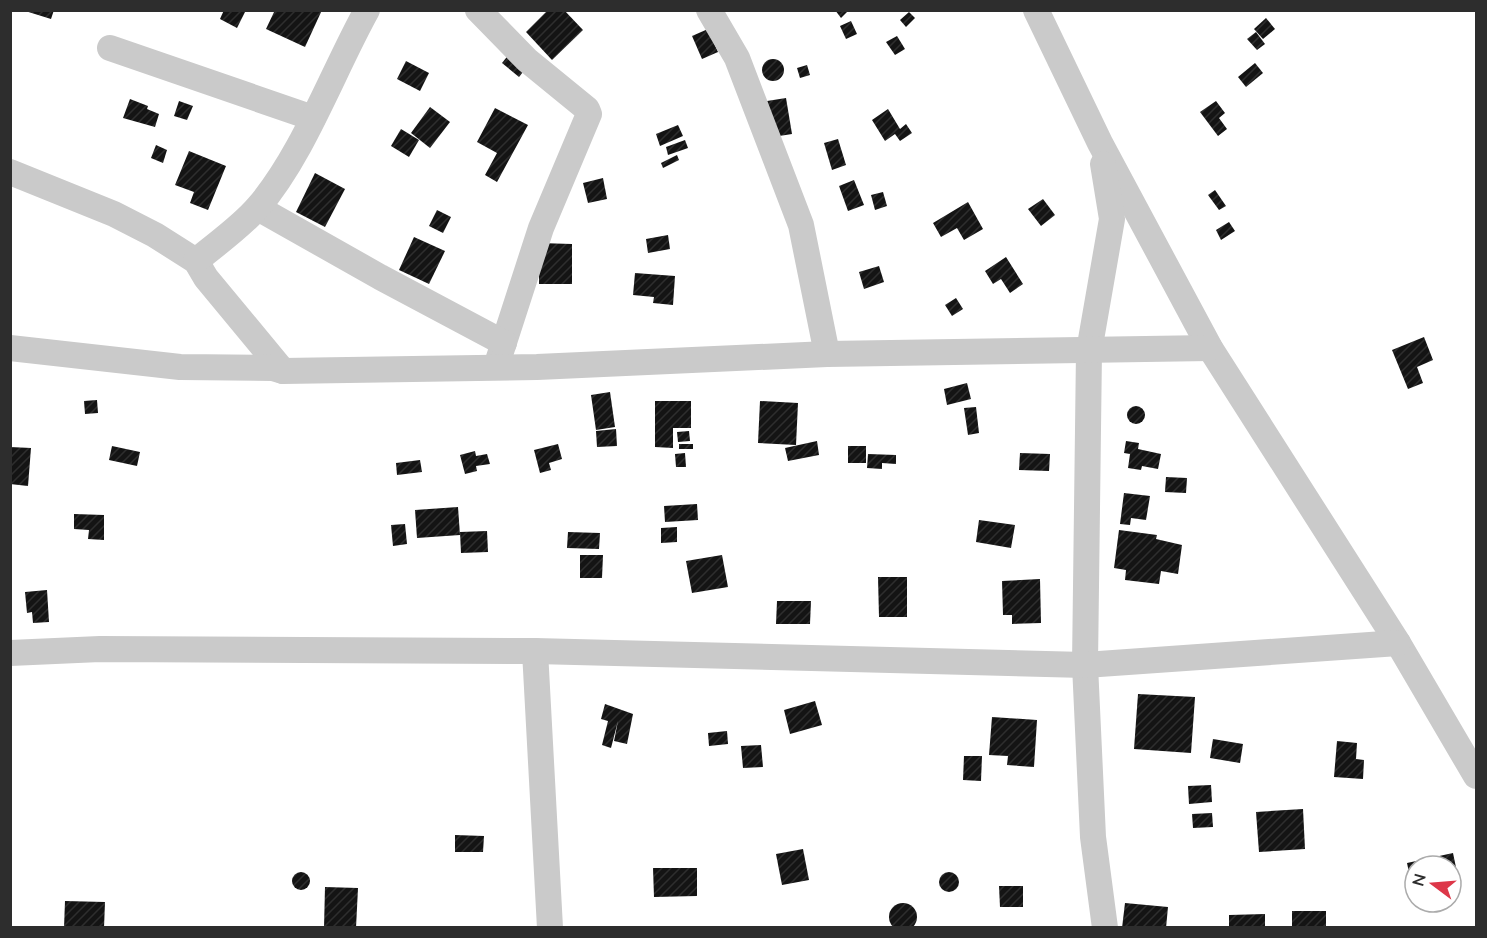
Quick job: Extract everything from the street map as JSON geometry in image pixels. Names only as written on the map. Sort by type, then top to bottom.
[{"type":"street","points":[[196,261],[258,208],[313,118],[367,10]]},
{"type":"street","points":[[478,10],[527,60],[587,109],[589,114],[541,228],[496,367]]},
{"type":"street","points":[[708,10],[737,58],[801,225],[827,354]]},
{"type":"street","points":[[1036,10],[1100,143],[1210,348],[1398,643],[1476,776]]},
{"type":"street","points":[[110,48],[313,118]]},
{"type":"street","points":[[1100,143],[1112,219],[1089,351],[1084,665],[1093,837],[1105,927]]},
{"type":"street","points":[[10,172],[114,214],[155,235],[196,261],[206,278],[283,371]]},
{"type":"street","points":[[258,208],[504,343]]},
{"type":"street","points":[[10,348],[180,367],[273,368],[283,371],[496,367],[827,354],[1210,348]]},
{"type":"street","points":[[10,653],[100,648],[535,651],[1084,665],[1398,643]]},
{"type":"street","points":[[535,651],[550,927]]},
{"type":"building","points":[[22,10],[54,10],[51,19]]},
{"type":"building","points":[[224,10],[246,10],[237,28],[220,19]]},
{"type":"building","points":[[275,10],[322,10],[305,47],[266,29]]},
{"type":"building","points":[[548,10],[564,10],[583,30],[552,60],[526,32]]},
{"type":"building","points":[[835,10],[849,10],[841,18]]},
{"type":"building","points":[[909,12],[915,18],[906,27],[900,20]]},
{"type":"building","points":[[1266,18],[1275,29],[1263,39],[1254,29]]},
{"type":"building","points":[[851,21],[857,34],[846,39],[840,26]]},
{"type":"building","points":[[708,29],[718,52],[702,59],[692,36]]},
{"type":"building","points":[[1256,32],[1265,44],[1257,50],[1247,39]]},
{"type":"building","points":[[897,36],[905,49],[895,55],[886,42]]},
{"type":"building","points":[[510,53],[527,67],[519,77],[502,63]]},
{"type":"building","points":[[773,59],[781,62],[784,70],[781,78],[773,81],[765,78],[762,70],[765,62]]},
{"type":"building","points":[[406,61],[429,73],[420,91],[397,79]]},
{"type":"building","points":[[1255,63],[1263,73],[1246,87],[1238,77]]},
{"type":"building","points":[[807,65],[810,75],[800,78],[797,68]]},
{"type":"building","points":[[786,98],[792,134],[773,137],[767,101]]},
{"type":"building","points":[[130,99],[148,106],[147,109],[159,114],[155,127],[123,118]]},
{"type":"building","points":[[179,101],[193,106],[187,120],[174,116]]},
{"type":"building","points":[[1216,101],[1225,113],[1219,118],[1227,129],[1218,136],[1200,112]]},
{"type":"building","points":[[430,107],[450,122],[430,148],[411,133]]},
{"type":"building","points":[[495,108],[528,125],[497,182],[485,175],[497,153],[477,142]]},
{"type":"building","points":[[888,109],[900,129],[906,124],[912,133],[900,141],[895,134],[885,141],[872,120]]},
{"type":"building","points":[[678,125],[683,136],[660,146],[656,134]]},
{"type":"building","points":[[401,129],[419,140],[409,157],[391,146]]},
{"type":"building","points":[[838,139],[846,165],[832,170],[824,143]]},
{"type":"building","points":[[685,140],[688,148],[668,155],[666,147]]},
{"type":"building","points":[[156,145],[167,150],[163,163],[151,158]]},
{"type":"building","points":[[189,151],[226,166],[208,210],[190,203],[194,192],[175,185]]},
{"type":"building","points":[[677,155],[679,160],[663,168],[661,163]]},
{"type":"building","points":[[315,173],[345,189],[325,227],[296,212]]},
{"type":"building","points":[[603,178],[607,199],[588,203],[583,183]]},
{"type":"building","points":[[854,180],[864,205],[848,211],[839,186]]},
{"type":"building","points":[[1215,190],[1226,206],[1219,210],[1208,195]]},
{"type":"building","points":[[883,192],[887,206],[875,210],[871,195]]},
{"type":"building","points":[[1043,199],[1055,215],[1041,226],[1028,209]]},
{"type":"building","points":[[968,202],[983,229],[964,240],[957,228],[941,237],[933,223]]},
{"type":"building","points":[[437,210],[451,217],[443,233],[429,226]]},
{"type":"building","points":[[1229,222],[1235,231],[1221,240],[1216,230]]},
{"type":"building","points":[[668,235],[670,249],[648,253],[646,239]]},
{"type":"building","points":[[414,237],[445,251],[429,284],[399,270]]},
{"type":"building","points":[[539,243],[572,244],[572,284],[539,284]]},
{"type":"building","points":[[1006,257],[1023,284],[1010,293],[1001,279],[993,284],[985,271]]},
{"type":"building","points":[[879,266],[884,282],[864,289],[859,272]]},
{"type":"building","points":[[635,273],[675,276],[673,305],[653,303],[654,297],[633,295]]},
{"type":"building","points":[[956,298],[963,309],[952,316],[945,305]]},
{"type":"building","points":[[1424,337],[1433,360],[1417,367],[1423,383],[1408,389],[1392,350]]},
{"type":"building","points":[[967,383],[971,399],[947,405],[944,389]]},
{"type":"building","points":[[610,392],[615,427],[596,430],[591,395]]},
{"type":"building","points":[[97,400],[98,413],[85,414],[84,401]]},
{"type":"building","points":[[655,401],[691,401],[691,428],[673,428],[673,448],[655,447]]},
{"type":"building","points":[[760,401],[798,403],[796,445],[758,443]]},
{"type":"building","points":[[1132,406],[1140,406],[1145,411],[1143,422],[1132,424],[1127,419],[1127,411]]},
{"type":"building","points":[[976,407],[979,433],[968,435],[964,408]]},
{"type":"building","points":[[616,429],[617,446],[597,447],[596,431]]},
{"type":"building","points":[[689,431],[690,441],[678,442],[677,432]]},
{"type":"building","points":[[817,441],[819,455],[788,461],[785,448]]},
{"type":"building","points":[[1126,441],[1139,443],[1138,449],[1161,454],[1158,469],[1142,466],[1141,470],[1128,468],[1130,454],[1124,453]]},
{"type":"building","points":[[558,444],[562,459],[549,463],[551,470],[540,473],[534,450]]},
{"type":"building","points":[[679,444],[693,444],[693,449],[679,449]]},
{"type":"building","points":[[112,446],[140,452],[137,466],[109,460]]},
{"type":"building","points":[[848,446],[866,446],[866,463],[848,463]]},
{"type":"building","points":[[10,447],[31,448],[28,486],[10,484]]},
{"type":"building","points":[[475,451],[476,456],[487,454],[490,464],[476,466],[477,471],[465,474],[460,455]]},
{"type":"building","points":[[685,453],[686,467],[676,467],[675,454]]},
{"type":"building","points":[[1020,453],[1050,454],[1049,471],[1019,470]]},
{"type":"building","points":[[868,454],[896,455],[896,464],[882,463],[882,469],[867,468]]},
{"type":"building","points":[[420,460],[422,472],[397,475],[396,463]]},
{"type":"building","points":[[1166,477],[1187,478],[1186,493],[1165,492]]},
{"type":"building","points":[[1124,493],[1150,496],[1146,520],[1131,518],[1130,525],[1120,524]]},
{"type":"building","points":[[697,504],[698,520],[665,522],[664,506]]},
{"type":"building","points":[[458,507],[460,535],[417,538],[415,510]]},
{"type":"building","points":[[74,514],[104,515],[104,540],[88,539],[89,530],[74,529]]},
{"type":"building","points":[[979,520],[1015,525],[1011,548],[976,542]]},
{"type":"building","points":[[405,524],[407,544],[393,546],[391,525]]},
{"type":"building","points":[[677,527],[677,542],[661,543],[661,528]]},
{"type":"building","points":[[1119,530],[1157,535],[1156,539],[1182,545],[1178,574],[1161,571],[1159,584],[1125,580],[1126,570],[1114,568]]},
{"type":"building","points":[[487,531],[488,552],[461,553],[460,532]]},
{"type":"building","points":[[568,532],[600,533],[599,549],[567,548]]},
{"type":"building","points":[[580,555],[603,555],[602,578],[580,578]]},
{"type":"building","points":[[722,555],[728,587],[692,593],[686,561]]},
{"type":"building","points":[[878,577],[907,577],[907,617],[879,617]]},
{"type":"building","points":[[1040,579],[1041,623],[1012,624],[1012,615],[1003,615],[1002,581]]},
{"type":"building","points":[[47,590],[49,622],[33,623],[32,612],[27,613],[25,592]]},
{"type":"building","points":[[777,601],[811,601],[810,624],[776,624]]},
{"type":"building","points":[[1138,694],[1195,697],[1191,753],[1134,749]]},
{"type":"building","points":[[815,701],[822,725],[790,734],[784,710]]},
{"type":"building","points":[[605,704],[633,714],[627,744],[614,741],[618,721],[611,748],[602,745],[608,721],[601,719]]},
{"type":"building","points":[[992,717],[1037,720],[1034,767],[1007,765],[1008,756],[989,755]]},
{"type":"building","points":[[727,731],[728,744],[709,746],[708,733]]},
{"type":"building","points":[[1213,739],[1243,744],[1240,763],[1210,758]]},
{"type":"building","points":[[1337,741],[1357,743],[1356,759],[1364,760],[1363,779],[1334,777]]},
{"type":"building","points":[[761,745],[763,767],[743,768],[741,746]]},
{"type":"building","points":[[964,756],[982,756],[981,781],[963,780]]},
{"type":"building","points":[[1211,785],[1212,802],[1189,804],[1188,786]]},
{"type":"building","points":[[1303,809],[1305,849],[1259,852],[1256,812]]},
{"type":"building","points":[[1212,813],[1213,827],[1193,828],[1192,814]]},
{"type":"building","points":[[455,835],[484,836],[483,852],[455,852]]},
{"type":"building","points":[[803,849],[809,880],[782,885],[776,854]]},
{"type":"building","points":[[653,868],[697,868],[697,896],[654,897]]},
{"type":"building","points":[[301,872],[307,875],[310,881],[307,887],[301,890],[295,887],[292,881],[295,875]]},
{"type":"building","points":[[949,872],[956,875],[959,882],[956,889],[949,892],[942,889],[939,882],[942,875]]},
{"type":"building","points":[[999,886],[1023,886],[1023,907],[1000,907]]},
{"type":"building","points":[[325,887],[358,888],[356,928],[324,928]]},
{"type":"building","points":[[65,901],[105,902],[104,928],[64,928]]},
{"type":"building","points":[[903,903],[913,907],[917,917],[913,927],[903,931],[893,927],[889,917],[893,907]]},
{"type":"building","points":[[1125,903],[1168,907],[1166,928],[1122,928]]},
{"type":"building","points":[[1292,911],[1326,911],[1326,928],[1292,928]]},
{"type":"building","points":[[1265,914],[1265,928],[1229,928],[1229,915]]}]
